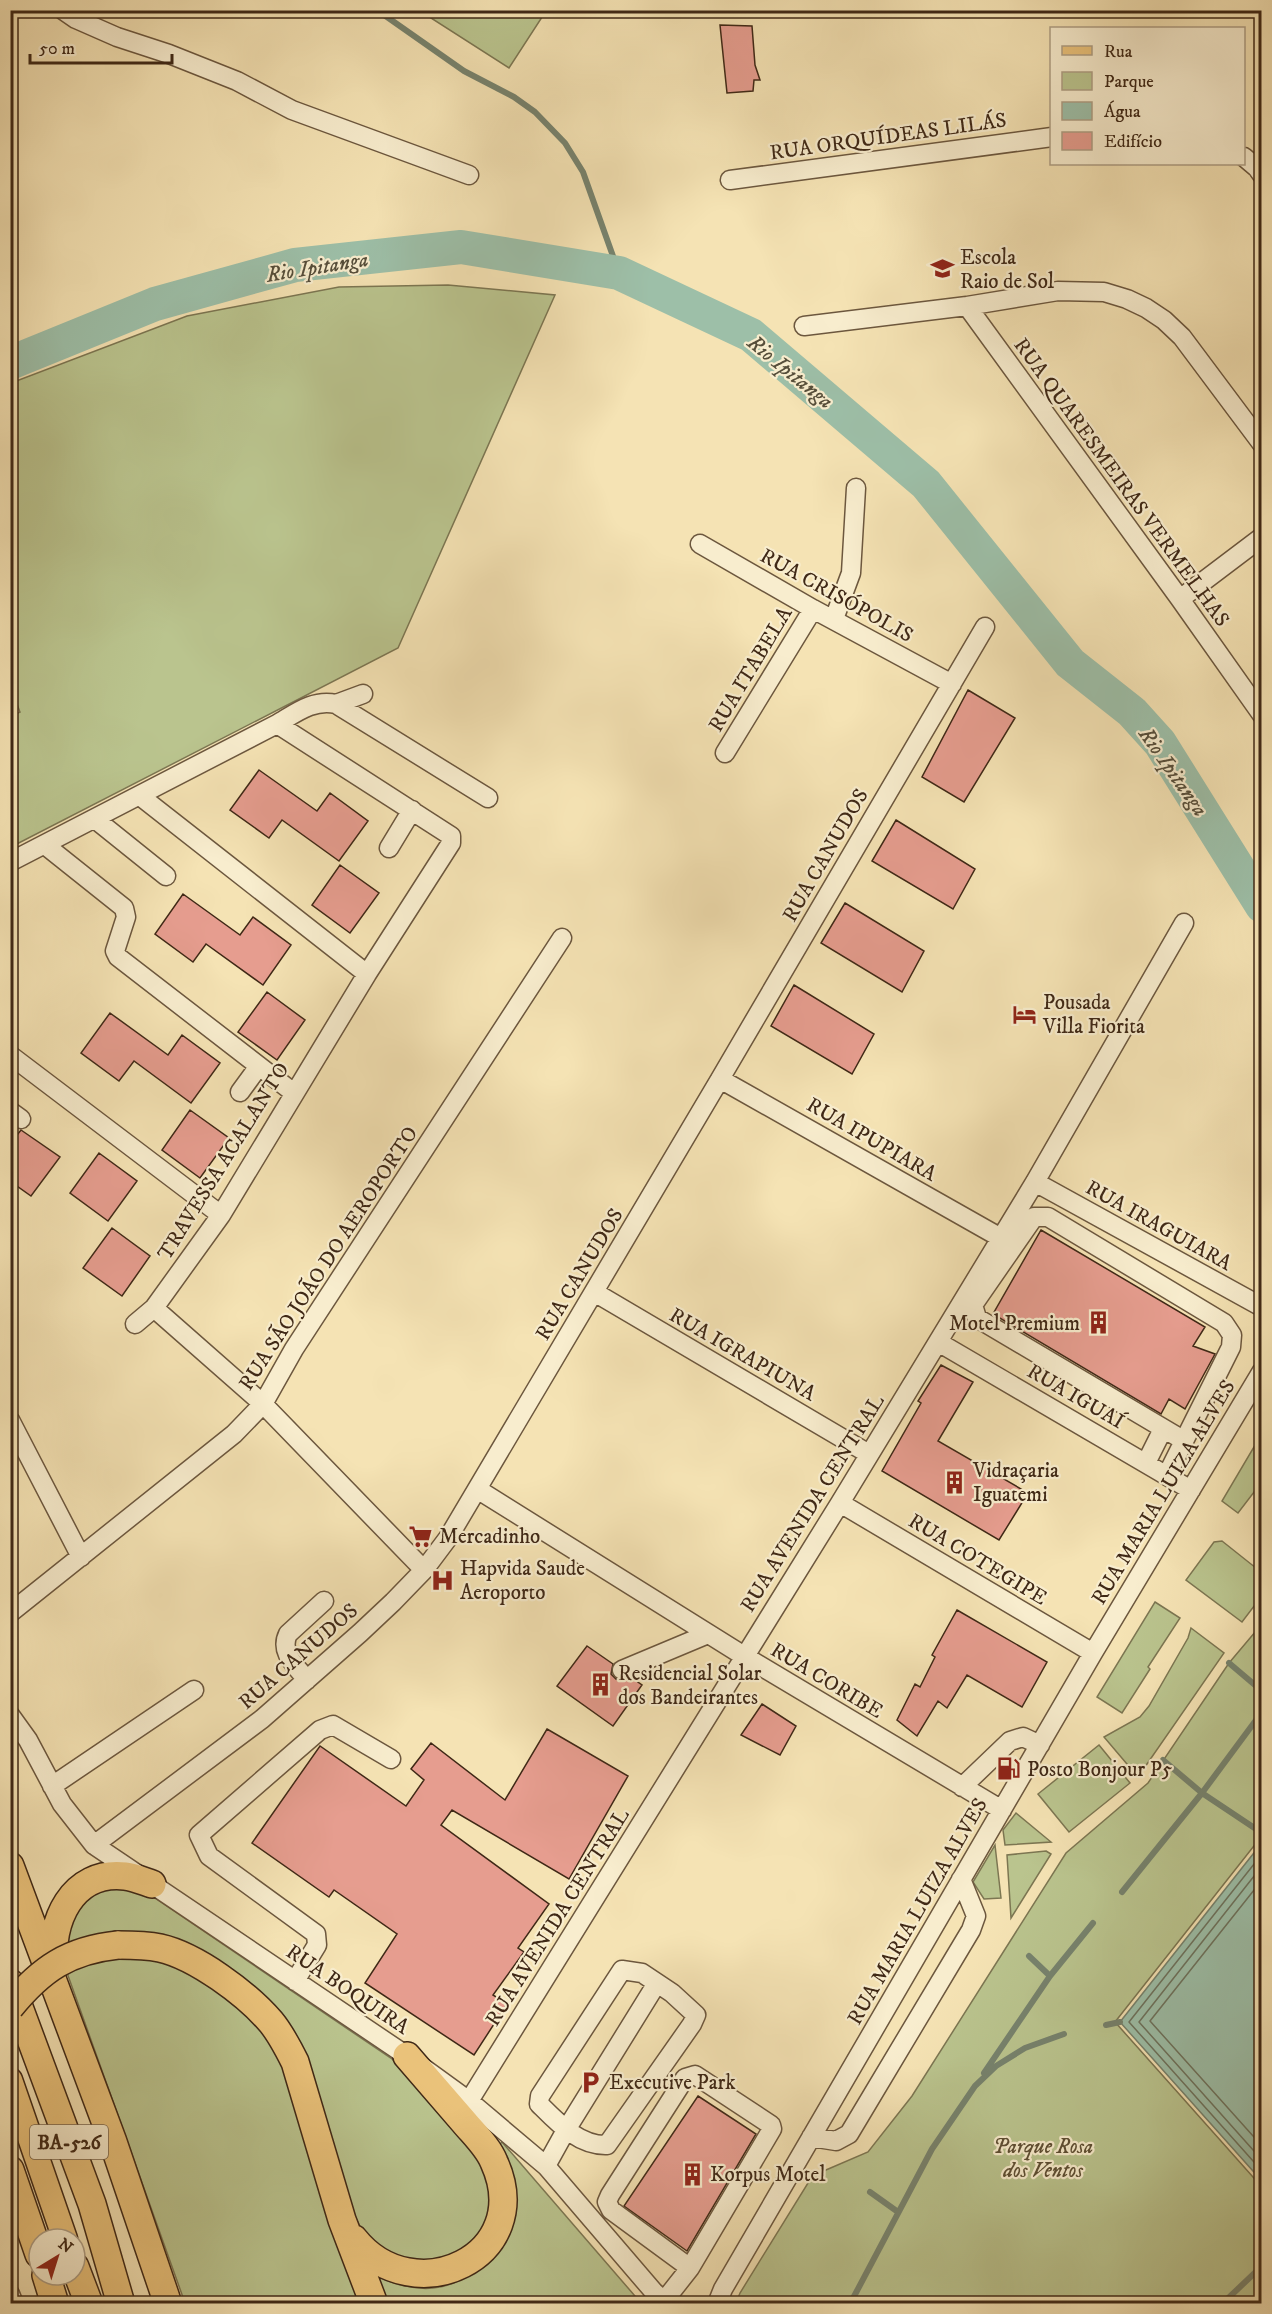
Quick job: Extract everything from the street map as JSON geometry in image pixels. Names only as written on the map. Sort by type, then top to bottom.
[{"type":"highway","name":"BA-526","points":[[10,1866],[113,2142],[168,2304]]},
{"type":"highway","points":[[57,1989],[53,1953],[54,1937],[60,1915],[72,1898],[92,1882],[113,1876],[136,1878],[152,1884]]},
{"type":"highway","points":[[10,2007],[33,1980],[68,1957],[100,1947],[118,1945],[160,1948],[193,1961],[236,1990],[271,2022],[284,2040],[295,2062],[342,2220],[374,2304]]},
{"type":"highway","name":"BA-526","points":[[10,1983],[92,2204],[121,2304]]},
{"type":"highway","points":[[342,2220],[370,2260],[394,2277],[410,2282],[439,2281],[466,2271],[489,2247],[496,2233],[503,2202],[500,2179],[494,2161],[482,2143],[407,2056]]},
{"type":"highway","points":[[10,2170],[30,2227]]},
{"type":"highway","points":[[50,2287],[55,2304]]},
{"type":"highway","points":[[83,2287],[89,2304]]},
{"type":"main road","name":"BA-526","points":[[10,2080],[61,2227]]},
{"type":"main road","points":[[77,2287],[81,2304]]},
{"type":"street","points":[[63,10],[76,19],[117,37],[170,54],[237,81],[292,110],[469,175]]},
{"type":"street","name":"RUA ORQUÍDEAS LILÁS","points":[[730,180],[1050,137]]},
{"type":"street","points":[[1245,159],[1262,175]]},
{"type":"street","points":[[804,326],[967,306],[1059,291],[1104,292],[1127,298],[1164,320],[1182,337],[1262,444]]},
{"type":"street","name":"RUA QUARESMEIRAS VERMELHAS","points":[[967,306],[1262,715]]},
{"type":"street","points":[[834,619],[851,573],[856,488]]},
{"type":"street","points":[[1180,599],[1262,537]]},
{"type":"street","name":"RUA CRISÓPOLIS","points":[[700,544],[813,609],[952,684]]},
{"type":"street","name":"RUA ITABELA","points":[[726,753],[813,609]]},
{"type":"street","name":"RUA CANUDOS","points":[[94,1845],[262,1719],[307,1680],[360,1633],[424,1570],[448,1538],[985,627]]},
{"type":"street","points":[[336,704],[363,694]]},
{"type":"street","points":[[10,862],[315,703],[336,704],[488,798]]},
{"type":"street","name":"TRAVESSA ACALANTO","points":[[135,1324],[154,1308],[221,1215],[367,974],[451,843],[451,836],[277,724]]},
{"type":"street","points":[[140,796],[367,974]]},
{"type":"street","points":[[389,848],[412,810]]},
{"type":"street","points":[[95,819],[166,876]]},
{"type":"street","points":[[45,845],[124,908],[126,917],[115,951],[118,957],[294,1093]]},
{"type":"street","name":"RUA AVENIDA CENTRAL","points":[[469,2101],[938,1342],[1035,1182],[1184,923]]},
{"type":"street","name":"RUA SÃO JOÃO DO AEROPORTO","points":[[10,1613],[234,1434],[262,1404],[294,1349],[562,938]]},
{"type":"street","points":[[10,1055],[221,1215]]},
{"type":"street","points":[[240,1092],[259,1066]]},
{"type":"street","name":"RUA IPUPIARA","points":[[720,1079],[1001,1238]]},
{"type":"street","name":"RUA IRAGUIARA","points":[[1035,1182],[1262,1307]]},
{"type":"street","points":[[1167,1475],[1231,1347],[1232,1335],[1228,1326],[1048,1217],[1034,1217],[973,1305],[974,1314],[981,1321],[1183,1440]]},
{"type":"street","name":"RUA IGRAPIUNA","points":[[594,1292],[869,1454]]},
{"type":"street","points":[[154,1308],[262,1404],[424,1570]]},
{"type":"street","name":"RUA IGUAÍ","points":[[938,1342],[1191,1490]]},
{"type":"street","name":"RUA MARIA LUIZA ALVES","points":[[708,2304],[720,2296],[1093,1653],[1262,1371]]},
{"type":"street","points":[[10,1420],[81,1557]]},
{"type":"street","points":[[1146,1463],[1163,1429]]},
{"type":"street","name":"RUA CORIBE","points":[[477,1489],[708,1634],[1002,1810]]},
{"type":"street","name":"RUA COTEGIPE","points":[[840,1503],[1093,1653]]},
{"type":"street","points":[[307,1680],[285,1652],[285,1639],[324,1601]]},
{"type":"street","points":[[622,1670],[708,1634]]},
{"type":"street","points":[[52,1786],[194,1690]]},
{"type":"street","name":"RUA BOQUIRA","points":[[10,1715],[28,1740],[62,1804],[94,1845],[407,2056],[469,2101],[546,2166],[665,2302]]},
{"type":"street","points":[[295,1981],[317,1945],[316,1934],[208,1856],[199,1834],[320,1730],[333,1725],[391,1759]]},
{"type":"street","points":[[962,1787],[1010,1741],[1023,1737],[1040,1744]]},
{"type":"street","points":[[811,2137],[836,2141],[849,2134],[971,1930],[976,1916],[962,1879]]},
{"type":"street","points":[[622,1970],[642,1973],[672,1993],[696,2015],[692,2024],[607,2145],[596,2145],[566,2130],[539,2104],[540,2096],[622,1970]]},
{"type":"street","points":[[546,2166],[657,1983]]},
{"type":"street","points":[[665,2302],[690,2268],[772,2129],[771,2125],[695,2075],[685,2078],[609,2195],[608,2202],[611,2210],[690,2268]]},
{"type":"street","points":[[47,2287],[49,2304]]},
{"type":"street","points":[[10,2294],[14,2304]]},
{"type":"green space","points":[[420,11],[546,11],[509,68]]},
{"type":"green space","points":[[448,285],[555,295],[398,648],[11,847],[11,716],[20,712],[10,686],[11,383],[187,316],[339,287]]},
{"type":"green space","points":[[1261,1435],[1261,1483],[1238,1513],[1222,1501]]},
{"type":"green space","points":[[1222,1541],[1261,1572],[1261,1597],[1242,1622],[1186,1580],[1214,1542]]},
{"type":"green space","points":[[1155,1602],[1180,1618],[1122,1713],[1097,1697]]},
{"type":"green space","name":"Parque Rosa dos Ventos","points":[[1261,1625],[1261,1837],[1115,2022],[1261,2186],[1261,2303],[736,2303],[808,2183],[819,2173],[868,2152],[912,2096],[1066,1853],[1148,1783],[1229,1663]]},
{"type":"green space","points":[[1191,1628],[1224,1653],[1138,1777],[1104,1737],[1140,1717],[1149,1706],[1188,1638]]},
{"type":"green space","points":[[1099,1745],[1130,1783],[1069,1832],[1038,1794]]},
{"type":"green space","points":[[1016,1813],[1051,1842],[1005,1845],[1003,1830]]},
{"type":"green space","points":[[995,1845],[1001,1898],[984,1899],[973,1882]]},
{"type":"green space","points":[[1046,1851],[1051,1854],[1011,1918],[1007,1855]]},
{"type":"green space","points":[[104,1887],[146,1892],[392,2059],[443,2106],[485,2168],[490,2195],[487,2221],[469,2253],[405,2265],[364,2235],[355,2216],[314,2080],[204,1956],[58,1947],[67,1914]]},
{"type":"green space","points":[[136,1955],[172,1963],[223,1994],[259,2025],[282,2059],[365,2303],[185,2303],[66,1970],[89,1961]]},
{"type":"green space","points":[[502,2142],[641,2303],[386,2303],[376,2282],[381,2278],[412,2287],[440,2287],[466,2277],[491,2258],[496,2148]]},
{"type":"water","points":[[1261,1844],[1261,2180],[1120,2022]]},
{"type":"building","points":[[720,25],[752,26],[755,65],[760,80],[754,80],[753,91],[727,93]]},
{"type":"building","points":[[968,690],[1015,718],[964,802],[922,777]]},
{"type":"building","points":[[259,770],[317,811],[330,793],[368,821],[339,861],[282,820],[269,838],[230,810]]},
{"type":"building","points":[[896,820],[975,869],[953,909],[872,861]]},
{"type":"building","points":[[340,865],[379,893],[350,933],[312,905]]},
{"type":"building","points":[[183,894],[240,935],[253,917],[291,945],[263,985],[206,944],[193,962],[155,934]]},
{"type":"building","points":[[845,903],[924,951],[902,992],[821,943]]},
{"type":"building","points":[[794,985],[874,1034],[852,1074],[771,1026]]},
{"type":"building","points":[[267,992],[305,1020],[277,1060],[238,1032]]},
{"type":"building","points":[[110,1013],[168,1055],[182,1035],[220,1063],[191,1103],[134,1061],[119,1081],[81,1053]]},
{"type":"building","points":[[190,1110],[229,1138],[200,1178],[162,1150]]},
{"type":"building","points":[[21,1130],[60,1157],[31,1196],[10,1181],[10,1144]]},
{"type":"building","points":[[99,1153],[137,1181],[108,1221],[70,1193]]},
{"type":"building","points":[[112,1228],[150,1256],[122,1296],[83,1268]]},
{"type":"building","name":"Motel Premium","points":[[1041,1230],[1205,1327],[1193,1346],[1215,1354],[1185,1409],[1169,1399],[1161,1414],[993,1314]]},
{"type":"building","name":"Vidraçaria Iguatemi","points":[[941,1365],[973,1382],[938,1441],[1028,1493],[999,1540],[882,1471],[921,1403],[918,1401]]},
{"type":"building","points":[[957,1610],[1047,1662],[1022,1707],[967,1675],[947,1708],[938,1701],[917,1736],[897,1720],[915,1684],[920,1687],[935,1657],[932,1655]]},
{"type":"building","name":"Residencial Solar dos Bandeirantes","points":[[587,1646],[613,1664],[611,1674],[616,1679],[621,1681],[632,1678],[642,1685],[613,1726],[557,1686]]},
{"type":"building","points":[[762,1704],[796,1726],[780,1755],[741,1735]]},
{"type":"building","points":[[547,1729],[628,1776],[569,1879],[452,1810],[441,1825],[549,1904],[518,1948],[524,1952],[493,1995],[507,2004],[474,2055],[365,1983],[397,1934],[334,1890],[329,1897],[252,1843],[320,1746],[406,1806],[424,1780],[411,1769],[431,1743],[505,1800]]},
{"type":"building","name":"Korpus Motel","points":[[698,2096],[756,2134],[687,2251],[624,2206]]},
{"type":"waterway","points":[[377,10],[464,71],[514,97],[535,112],[565,143],[583,172],[619,273]]},
{"type":"waterway","name":"Rio Ipitanga","points":[[10,363],[155,304],[295,265],[461,247],[619,273],[751,335],[926,484],[1070,663],[1132,712],[1160,743],[1262,906]]},
{"type":"waterway","points":[[1229,1663],[1262,1691]]},
{"type":"waterway","points":[[1122,1892],[1202,1793],[1262,1712]]},
{"type":"waterway","points":[[1163,1760],[1202,1793],[1262,1833]]},
{"type":"waterway","points":[[984,2073],[1050,1976],[1093,1923]]},
{"type":"waterway","points":[[1029,1956],[1050,1976]]},
{"type":"waterway","points":[[1106,2025],[1120,2022]]},
{"type":"waterway","points":[[850,2304],[932,2149],[975,2086],[996,2066],[1025,2048],[1064,2034]]},
{"type":"waterway","points":[[870,2192],[898,2212]]},
{"type":"waterway","points":[[1222,2304],[1262,2266]]},
{"type":"place","name":"Escola Raio de Sol","points":[[942,269]]},
{"type":"place","name":"Pousada Villa Fiorita","points":[[1025,1014]]},
{"type":"place","name":"Motel Premium","points":[[1098,1323]]},
{"type":"place","name":"Vidraçaria Iguatemi","points":[[955,1482]]},
{"type":"place","name":"Mercadinho","points":[[421,1536]]},
{"type":"place","name":"Hapvida Saude Aeroporto","points":[[442,1580]]},
{"type":"place","name":"Residencial Solar dos Bandeirantes","points":[[600,1685]]},
{"type":"place","name":"Posto Bonjour P5","points":[[1009,1769]]},
{"type":"place","name":"Executive Park","points":[[591,2082]]},
{"type":"place","name":"Korpus Motel","points":[[692,2174]]}]
